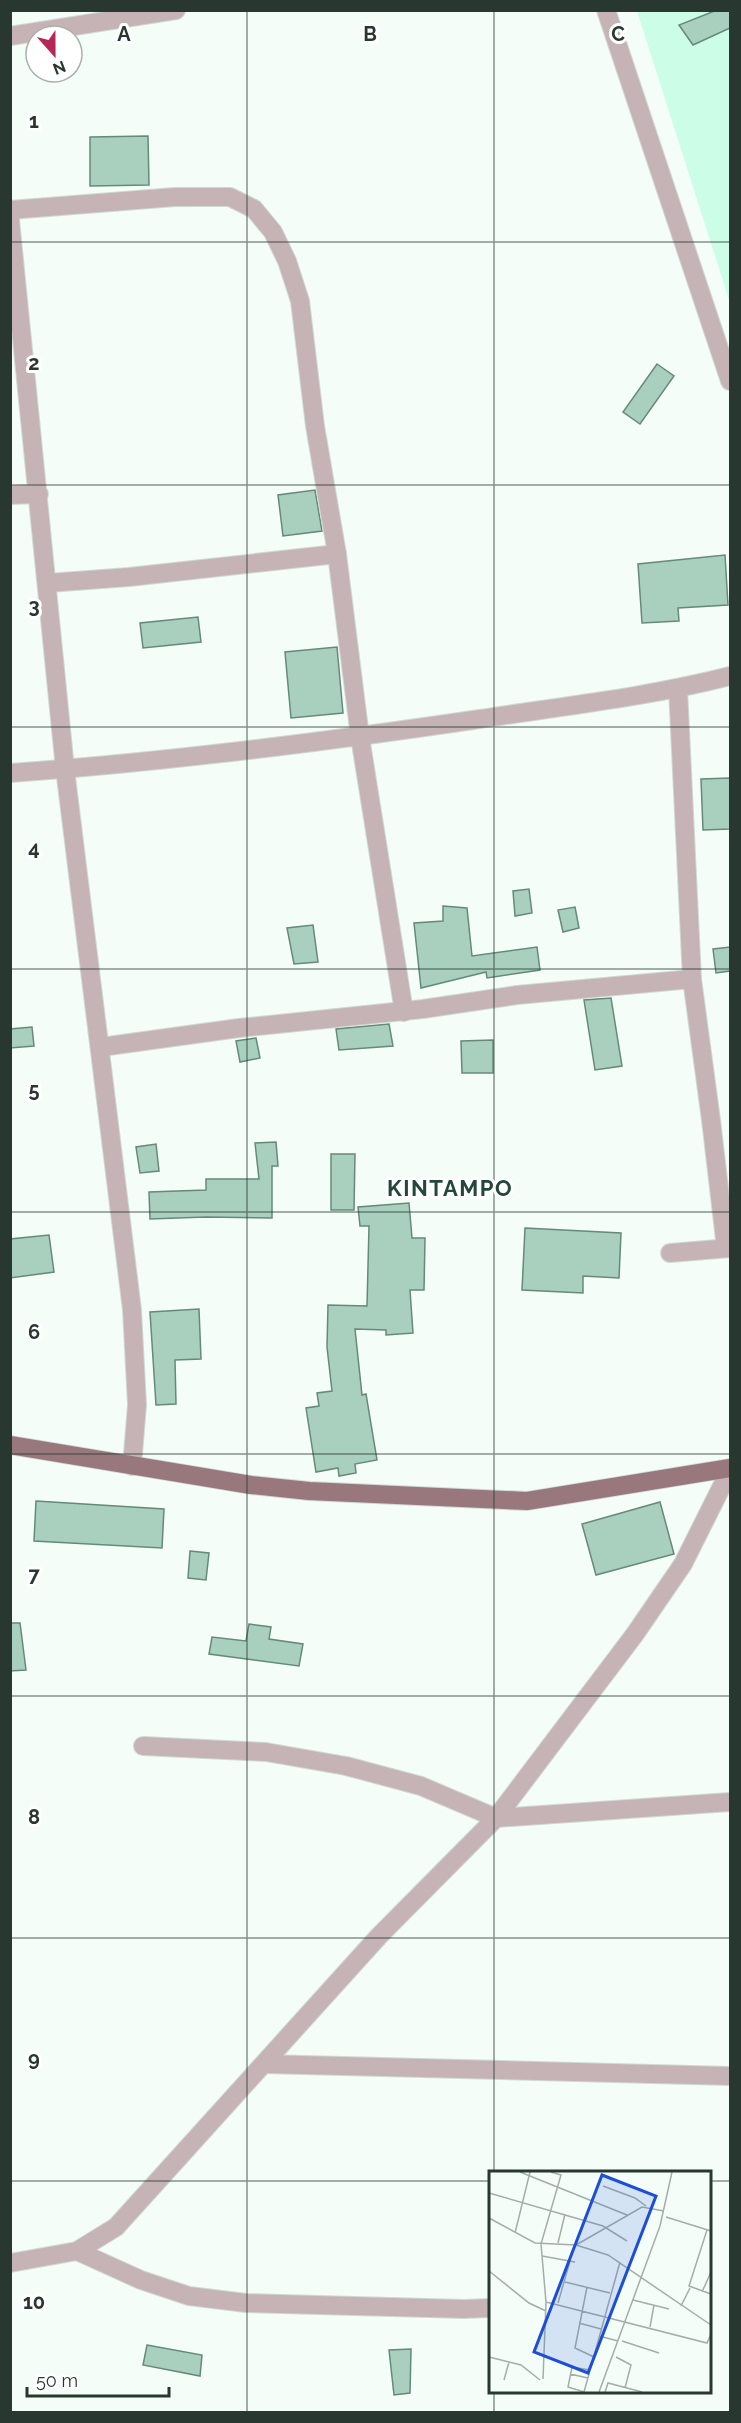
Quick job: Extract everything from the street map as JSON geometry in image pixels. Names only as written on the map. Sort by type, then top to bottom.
[{"type":"main road","points":[[10,1445],[251,1485],[309,1491],[527,1501],[730,1469]]},
{"type":"street","points":[[10,36],[176,10]]},
{"type":"street","points":[[606,10],[730,381]]},
{"type":"street","points":[[10,210],[175,197],[230,198],[254,209],[273,232],[287,261],[300,301],[315,426],[337,554],[360,737],[404,1012]]},
{"type":"street","points":[[10,220],[65,769],[132,1310],[137,1406],[132,1466]]},
{"type":"street","points":[[10,495],[39,494]]},
{"type":"street","points":[[48,583],[129,577],[337,554]]},
{"type":"street","points":[[10,773],[360,737],[678,689],[730,676]]},
{"type":"street","points":[[670,1253],[728,1248],[692,979],[678,689]]},
{"type":"street","points":[[101,1047],[239,1028],[404,1012],[517,995],[692,979]]},
{"type":"street","points":[[10,2263],[77,2251],[116,2227],[380,1936],[496,1818],[635,1634],[683,1564],[730,1469]]},
{"type":"street","points":[[143,1746],[266,1752],[346,1766],[420,1786],[496,1818],[730,1802]]},
{"type":"street","points":[[264,2064],[730,2076]]},
{"type":"street","points":[[77,2251],[141,2280],[189,2296],[246,2303],[464,2309],[489,2307]]},
{"type":"shaded area","points":[[637,11],[730,11],[730,303]]},
{"type":"building","points":[[717,10],[730,10],[730,28],[693,45],[679,25]]},
{"type":"building","points":[[148,136],[149,185],[90,186],[90,137]]},
{"type":"building","points":[[657,364],[674,376],[640,424],[623,412]]},
{"type":"building","points":[[315,490],[322,531],[283,536],[278,495]]},
{"type":"building","points":[[725,555],[728,605],[678,608],[679,621],[642,623],[638,564]]},
{"type":"building","points":[[198,617],[201,642],[143,648],[140,623]]},
{"type":"building","points":[[337,647],[343,713],[291,718],[285,652]]},
{"type":"building","points":[[730,778],[730,829],[703,830],[701,779]]},
{"type":"building","points":[[529,889],[532,913],[515,916],[513,891]]},
{"type":"building","points":[[443,906],[467,908],[472,956],[537,947],[540,970],[487,978],[486,972],[421,988],[414,923],[443,921]]},
{"type":"building","points":[[575,907],[579,928],[563,932],[558,910]]},
{"type":"building","points":[[313,925],[318,962],[294,964],[287,928]]},
{"type":"building","points":[[730,947],[730,971],[716,973],[713,949]]},
{"type":"building","points":[[611,998],[622,1066],[595,1070],[584,1000]]},
{"type":"building","points":[[389,1024],[393,1046],[339,1050],[336,1029]]},
{"type":"building","points":[[32,1027],[34,1046],[10,1048],[10,1029]]},
{"type":"building","points":[[256,1038],[260,1058],[240,1062],[236,1041]]},
{"type":"building","points":[[493,1040],[493,1073],[462,1073],[461,1041]]},
{"type":"building","points":[[276,1142],[278,1166],[272,1166],[272,1218],[150,1219],[149,1192],[206,1190],[206,1179],[259,1179],[255,1143]]},
{"type":"building","points":[[156,1144],[159,1171],[140,1173],[136,1147]]},
{"type":"building","points":[[331,1154],[355,1154],[354,1210],[331,1210]]},
{"type":"building","points":[[409,1203],[412,1238],[425,1238],[424,1290],[410,1290],[413,1333],[386,1335],[386,1330],[355,1329],[362,1395],[366,1394],[377,1460],[355,1464],[356,1473],[339,1476],[338,1468],[316,1472],[306,1408],[319,1406],[317,1393],[332,1391],[327,1347],[328,1305],[367,1306],[369,1226],[360,1226],[358,1207]]},
{"type":"building","points":[[525,1228],[621,1233],[619,1278],[583,1276],[583,1293],[522,1290]]},
{"type":"building","points":[[49,1235],[54,1272],[10,1278],[10,1239]]},
{"type":"building","points":[[199,1309],[201,1359],[175,1360],[176,1404],[156,1405],[150,1312]]},
{"type":"building","points":[[36,1501],[164,1509],[162,1548],[34,1541]]},
{"type":"building","points":[[660,1502],[674,1554],[596,1575],[582,1524]]},
{"type":"building","points":[[190,1551],[209,1553],[206,1580],[188,1578]]},
{"type":"building","points":[[10,1623],[20,1623],[26,1670],[10,1671]]},
{"type":"building","points":[[249,1624],[271,1627],[269,1639],[303,1644],[299,1666],[209,1654],[212,1637],[246,1641]]},
{"type":"building","points":[[147,2345],[202,2355],[200,2376],[143,2365]]},
{"type":"building","points":[[411,2349],[410,2393],[394,2395],[389,2350]]},
{"type":"district","name":"KINTAMPO","points":[[450,1188]]}]
